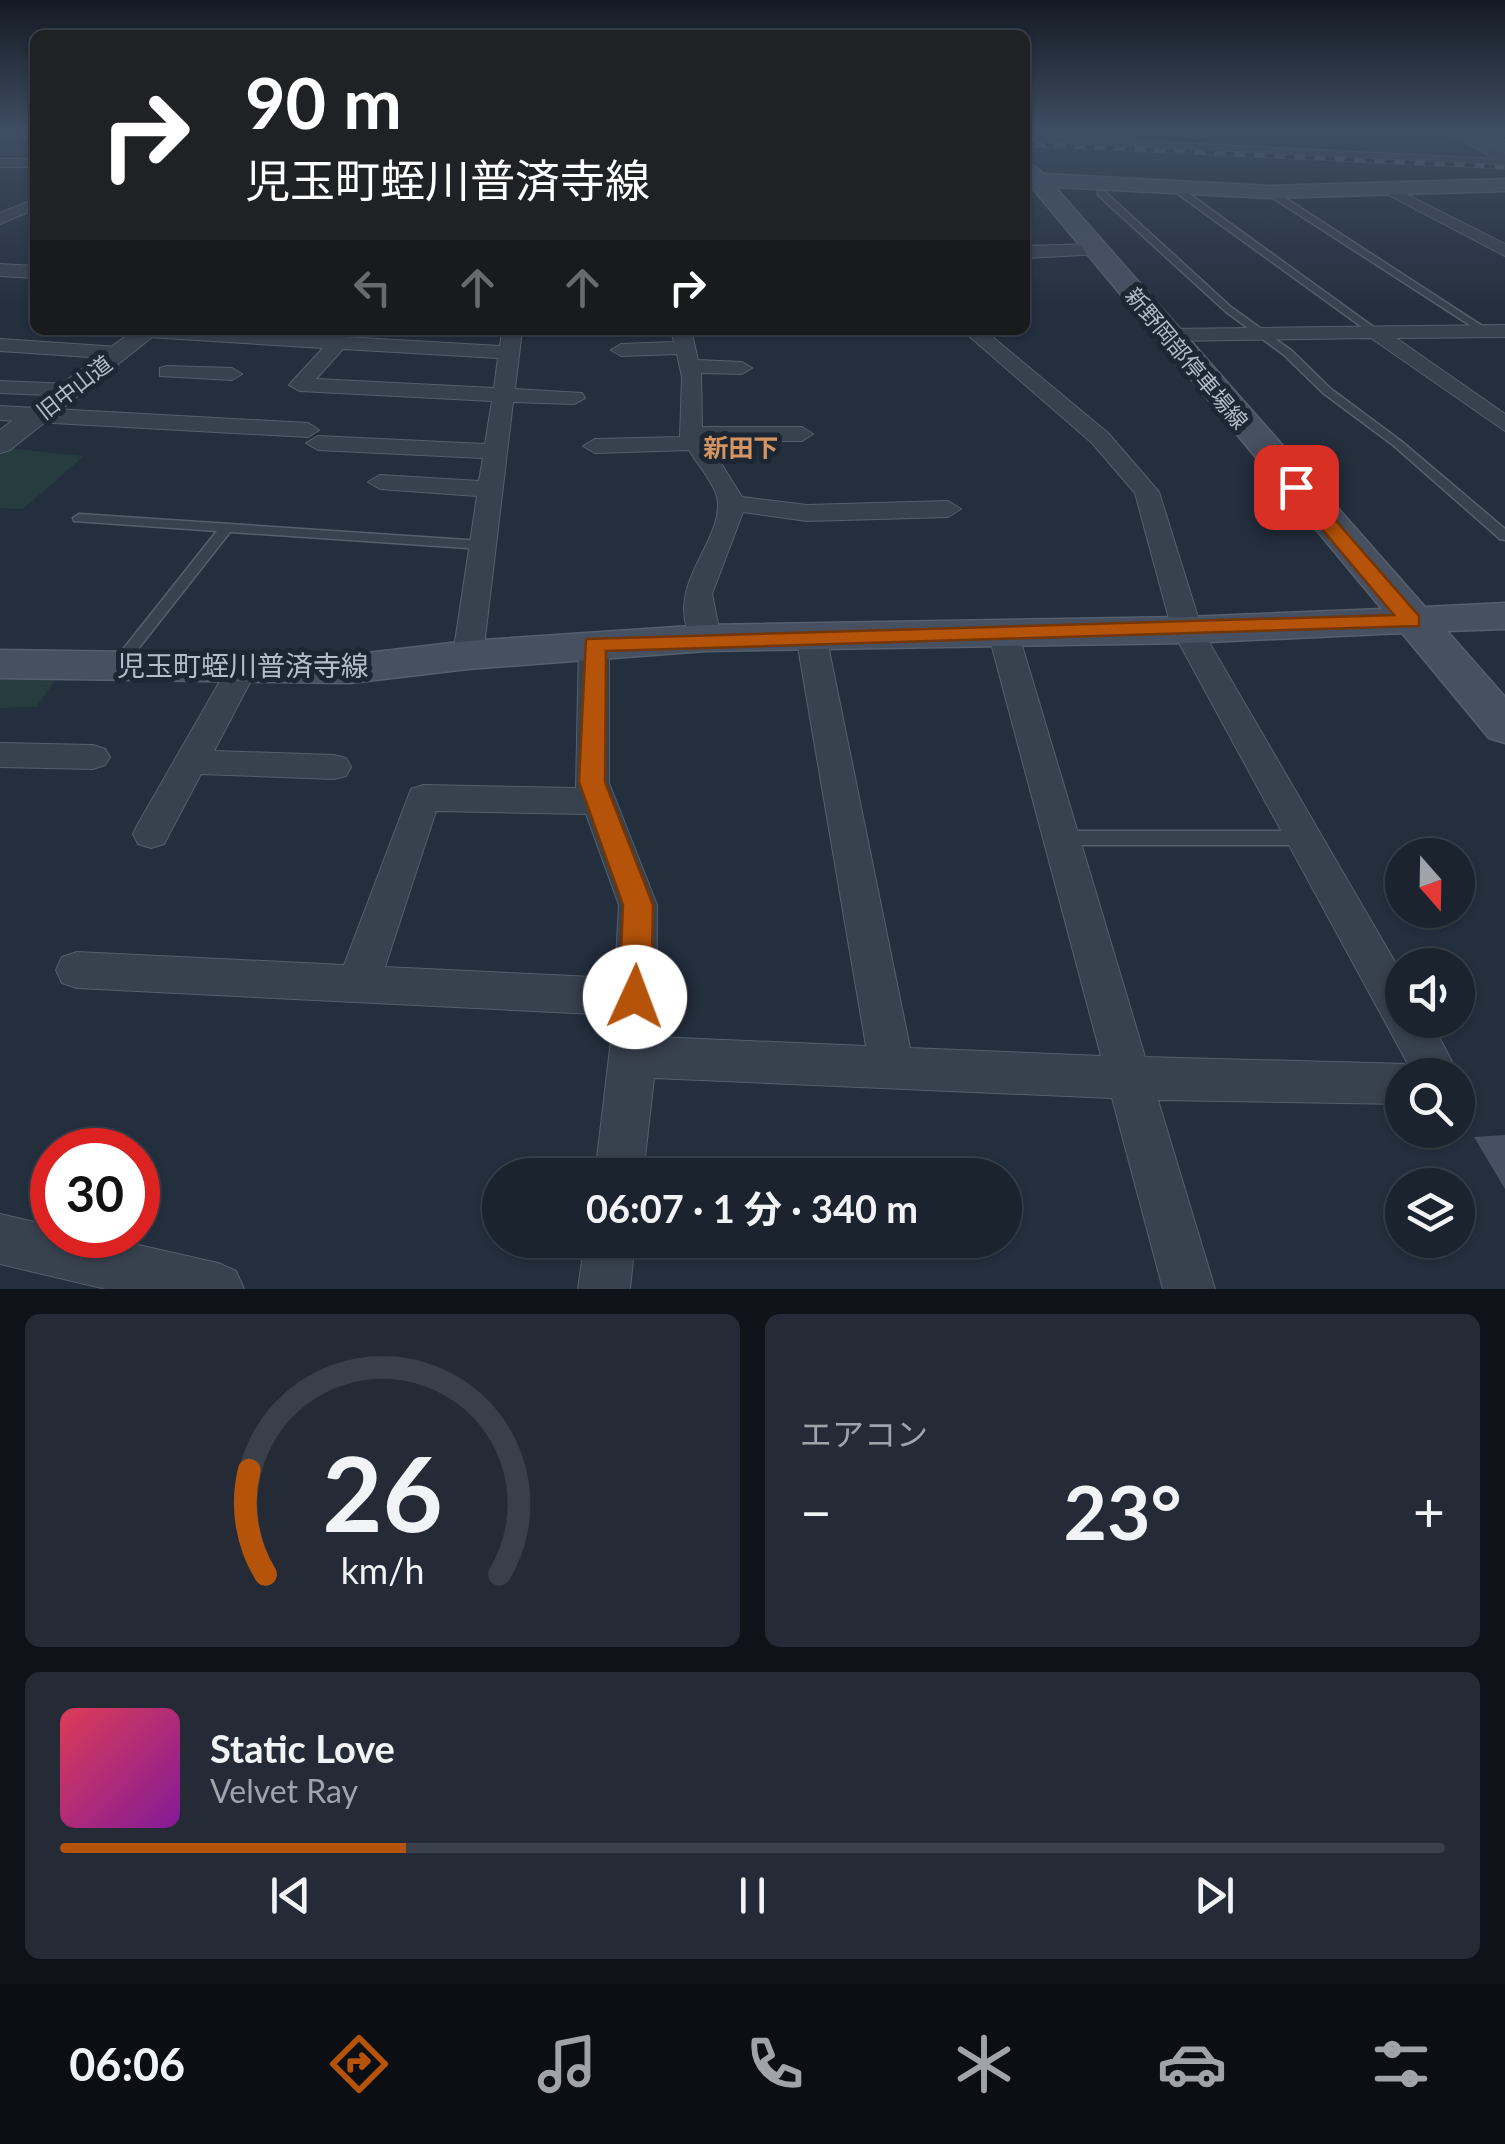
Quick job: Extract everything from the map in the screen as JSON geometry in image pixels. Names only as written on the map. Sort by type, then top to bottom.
[{"type":"main road","name":"新野岡部停車場線","points":[[1039,189],[1505,727]]},
{"type":"main road","points":[[1208,189],[1353,189]]},
{"type":"main road","name":"児玉町蛭川普済寺線","points":[[0,664],[350,669],[468,654],[706,638],[1187,630],[1505,616]]},
{"type":"street","points":[[1388,189],[1505,252]]},
{"type":"street","points":[[5,214],[30,205]]},
{"type":"street","points":[[5,214],[30,213]]},
{"type":"street","points":[[1030,252],[1095,250]]},
{"type":"street","points":[[0,270],[30,272]]},
{"type":"street","points":[[1168,336],[1495,331]]},
{"type":"street","points":[[1376,333],[1505,424]]},
{"type":"street","name":"旧中山道","points":[[0,444],[143,335]]},
{"type":"street","points":[[207,335],[338,343],[510,341],[468,654]]},
{"type":"street","points":[[978,335],[1129,467],[1146,492],[1187,630],[1385,981]]},
{"type":"street","points":[[168,372],[221,374],[252,338]]},
{"type":"street","points":[[338,343],[300,385],[501,398],[574,398]]},
{"type":"street","points":[[0,344],[118,353]]},
{"type":"street","points":[[685,345],[694,439],[730,503],[698,594],[706,638]]},
{"type":"street","points":[[620,350],[685,345],[742,368]]},
{"type":"street","points":[[0,387],[70,390]]},
{"type":"street","points":[[0,413],[494,451]]},
{"type":"street","points":[[595,446],[802,434]]},
{"type":"street","points":[[380,482],[490,489]]},
{"type":"street","points":[[730,503],[807,513],[948,509]]},
{"type":"street","points":[[1003,632],[1189,1289]]},
{"type":"street","points":[[811,635],[892,1068]]},
{"type":"street","points":[[594,644],[592,782],[638,905],[634,1057],[621,1158]]},
{"type":"street","points":[[151,834],[243,668]]},
{"type":"street","points":[[0,755],[93,757]]},
{"type":"street","points":[[191,762],[334,767]]},
{"type":"street","points":[[358,984],[423,798],[599,802]]},
{"type":"street","points":[[77,970],[635,997]]},
{"type":"street","points":[[634,1057],[1132,1078],[1385,1084]]},
{"type":"street","points":[[0,1239],[218,1289]]},
{"type":"street","points":[[604,1289],[608,1258]]},
{"type":"lane","points":[[1181,192],[1376,333]]},
{"type":"lane","points":[[1270,192],[1495,331]]},
{"type":"lane","points":[[1101,193],[1228,309],[1505,536]]},
{"type":"lane","points":[[79,518],[482,545]]},
{"type":"lane","points":[[118,666],[226,528]]},
{"type":"lane","points":[[1062,838],[1306,838]]},
{"type":"green space","points":[[6,448],[84,456],[23,509],[0,508],[0,453]]},
{"type":"green space","points":[[0,672],[59,675],[36,707],[0,708]]},
{"type":"building","points":[[1505,1135],[1505,1189],[1475,1139]]},
{"type":"district","name":"新田下","points":[[741,447]]},
{"type":"route","points":[[635,997],[638,905],[592,782],[594,644],[1411,621],[1296,487]]}]
